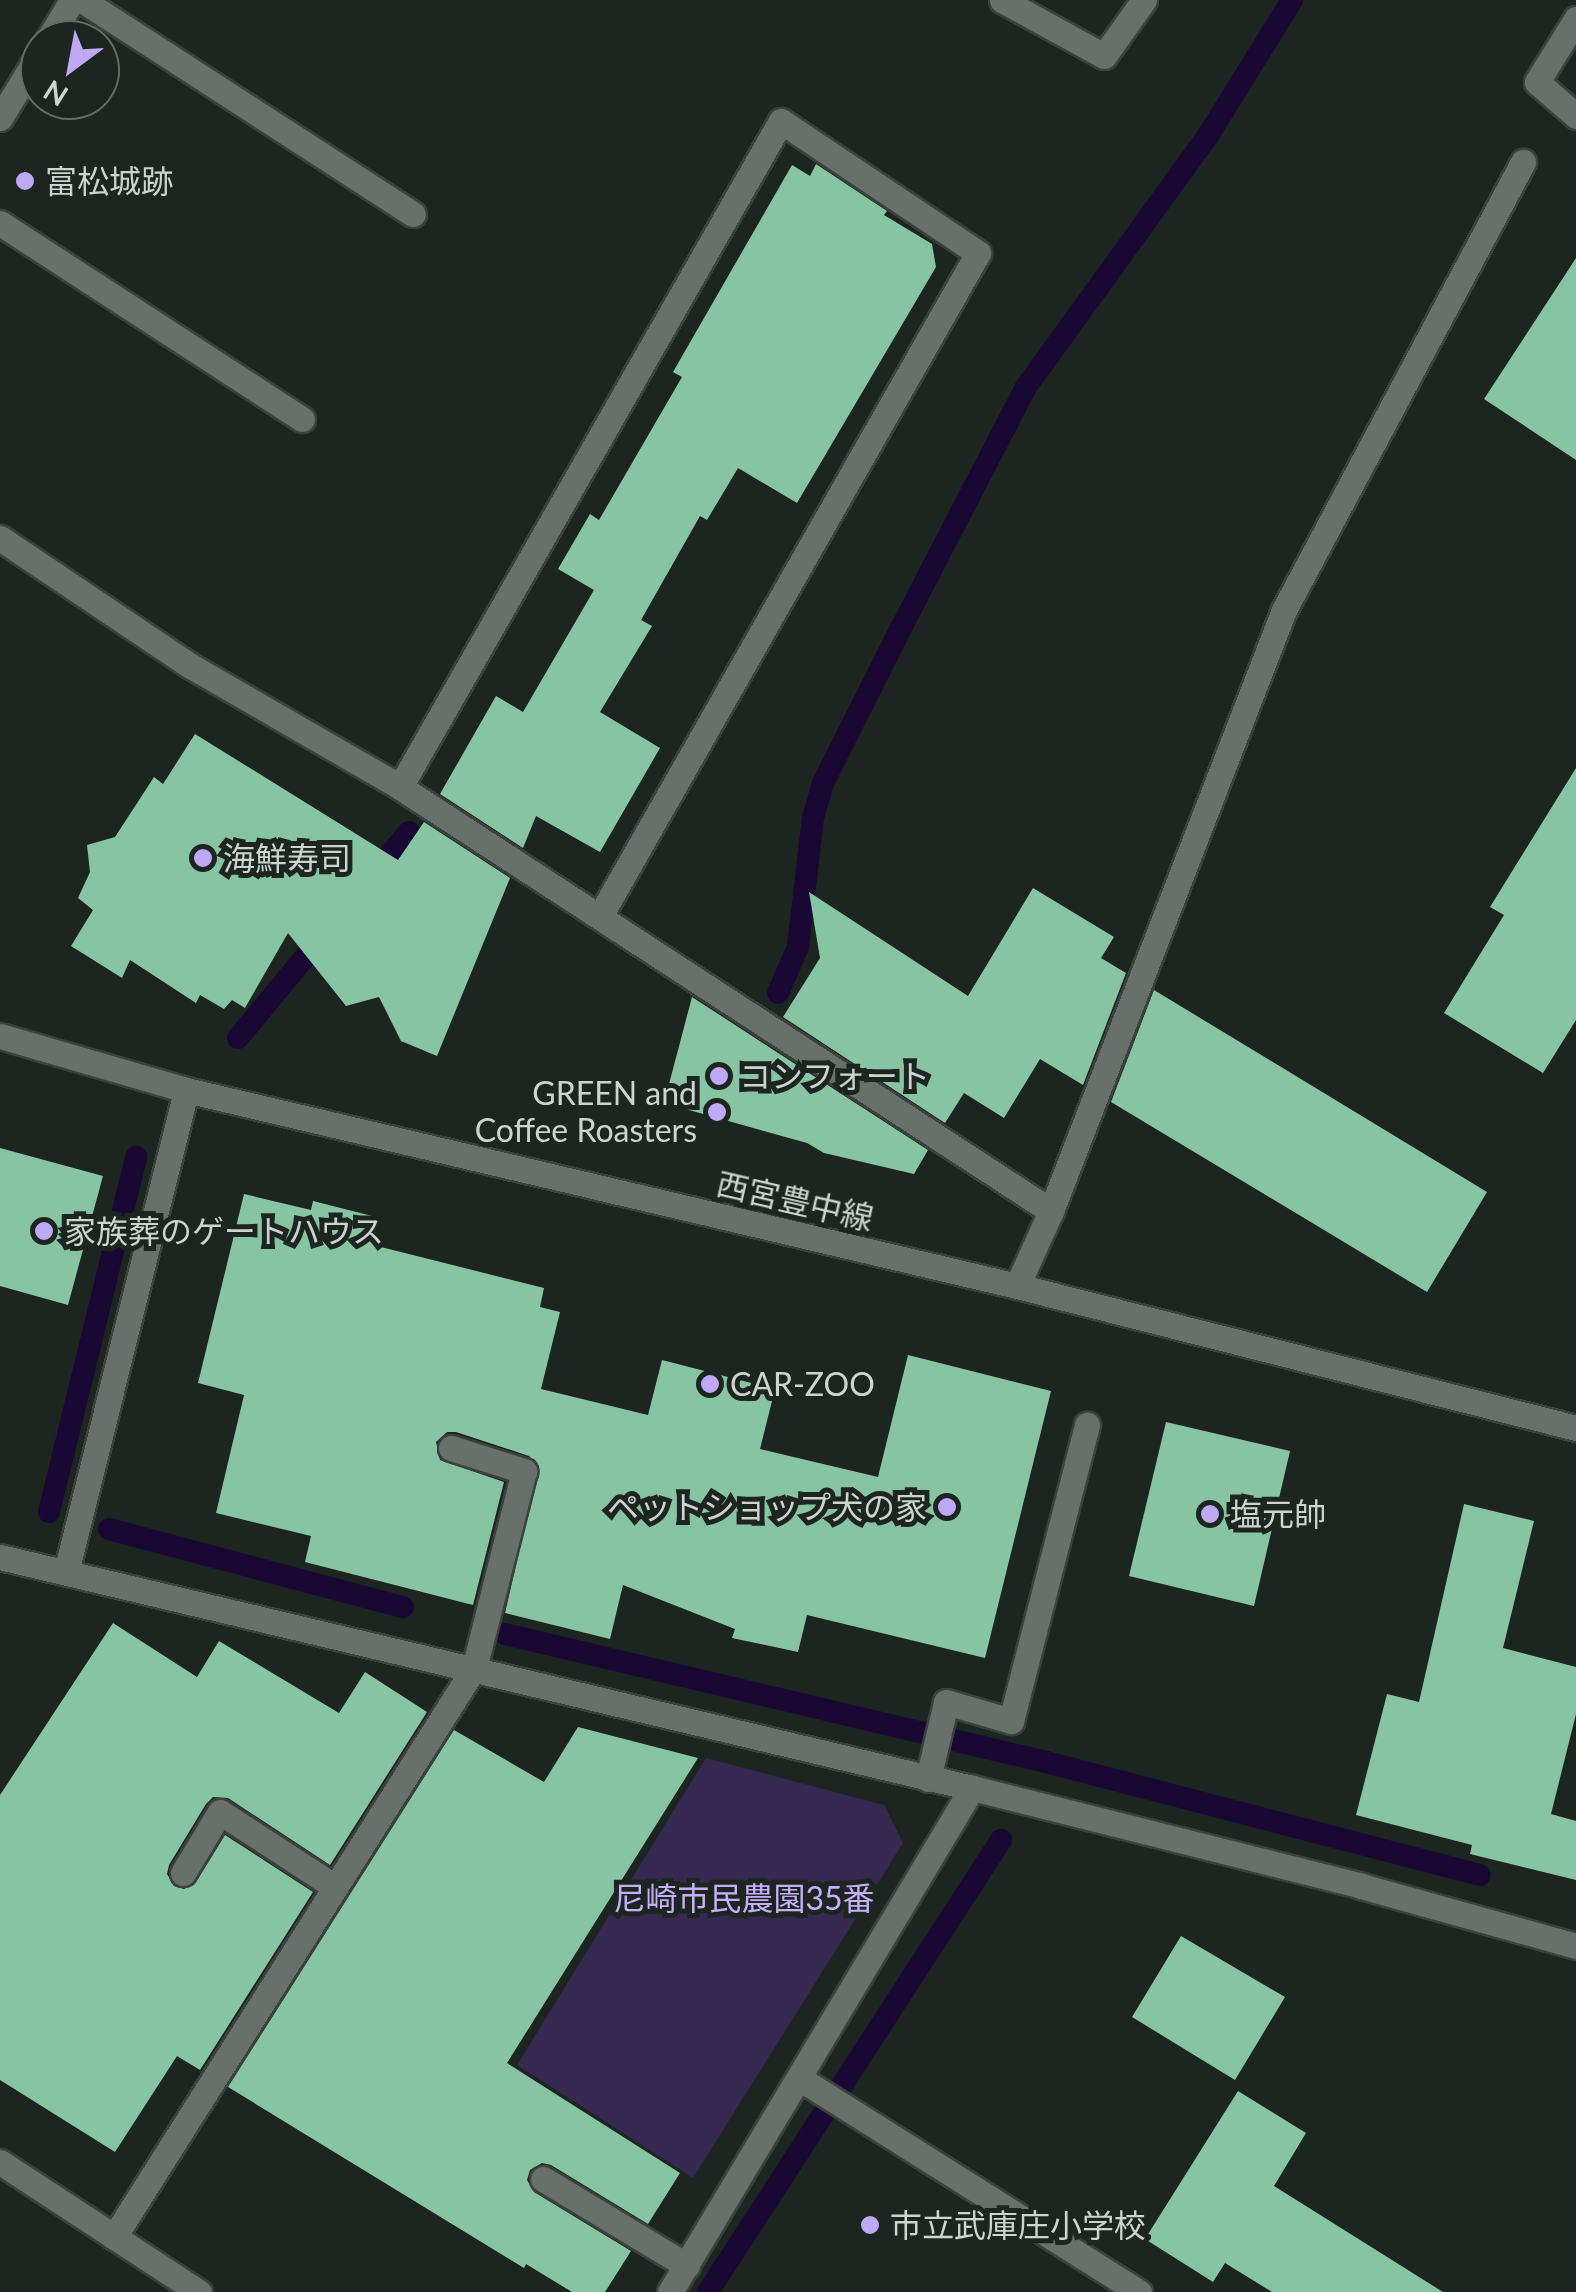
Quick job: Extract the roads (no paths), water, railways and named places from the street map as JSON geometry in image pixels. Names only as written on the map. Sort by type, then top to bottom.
[{"type":"street","points":[[82,0],[413,214]]},
{"type":"street","points":[[1002,0],[1104,56],[1144,0]]},
{"type":"street","points":[[1576,19],[1536,82],[1576,116]]},
{"type":"street","points":[[0,118],[20,86]]},
{"type":"street","points":[[400,787],[781,121],[978,252],[600,916]]},
{"type":"street","points":[[1016,1286],[1051,1210],[1284,610],[1522,162]]},
{"type":"street","points":[[0,223],[302,419]]},
{"type":"street","points":[[0,538],[189,665],[400,787],[1051,1210]]},
{"type":"street","name":"西宮豊中線","points":[[0,1036],[186,1090],[1016,1286],[1576,1428]]},
{"type":"street","points":[[66,1572],[186,1090]]},
{"type":"street","points":[[931,1767],[946,1702],[1011,1721],[1087,1424]]},
{"type":"street","points":[[114,2238],[474,1668],[524,1472],[450,1448]]},
{"type":"street","points":[[0,1557],[474,1668],[931,1767],[972,1788],[1361,1886],[1576,1946]]},
{"type":"street","points":[[670,2292],[808,2084],[972,1788]]},
{"type":"street","points":[[182,1873],[220,1812],[334,1886]]},
{"type":"street","points":[[808,2084],[1139,2292]]},
{"type":"street","points":[[0,2162],[199,2292]]},
{"type":"street","points":[[544,2179],[687,2266]]},
{"type":"waterway","points":[[778,993],[798,947],[813,818],[823,783],[900,630],[1026,387],[1209,134],[1292,0]]},
{"type":"waterway","points":[[371,877],[409,832]]},
{"type":"waterway","points":[[238,1038],[325,933]]},
{"type":"waterway","points":[[49,1512],[136,1157]]},
{"type":"waterway","points":[[109,1529],[403,1607]]},
{"type":"waterway","points":[[505,1634],[1046,1762],[1479,1875]]},
{"type":"waterway","points":[[708,2292],[1001,1840]]},
{"type":"place","name":"富松城跡","points":[[25,181]]},
{"type":"place","name":"海鮮寿司","points":[[203,858]]},
{"type":"place","name":"コンフォート","points":[[719,1076]]},
{"type":"place","name":"GREEN and Coffee Roasters","points":[[717,1112]]},
{"type":"place","name":"家族葬のゲートハウス","points":[[44,1231]]},
{"type":"place","name":"CAR-ZOO","points":[[710,1384]]},
{"type":"place","name":"ペットショップ犬の家","points":[[947,1507]]},
{"type":"place","name":"塩元帥","points":[[1210,1514]]},
{"type":"place","name":"市立武庫庄小学校","points":[[870,2225]]},
{"type":"park label","name":"尼崎市民農園35番","points":[[744,1898]]}]
